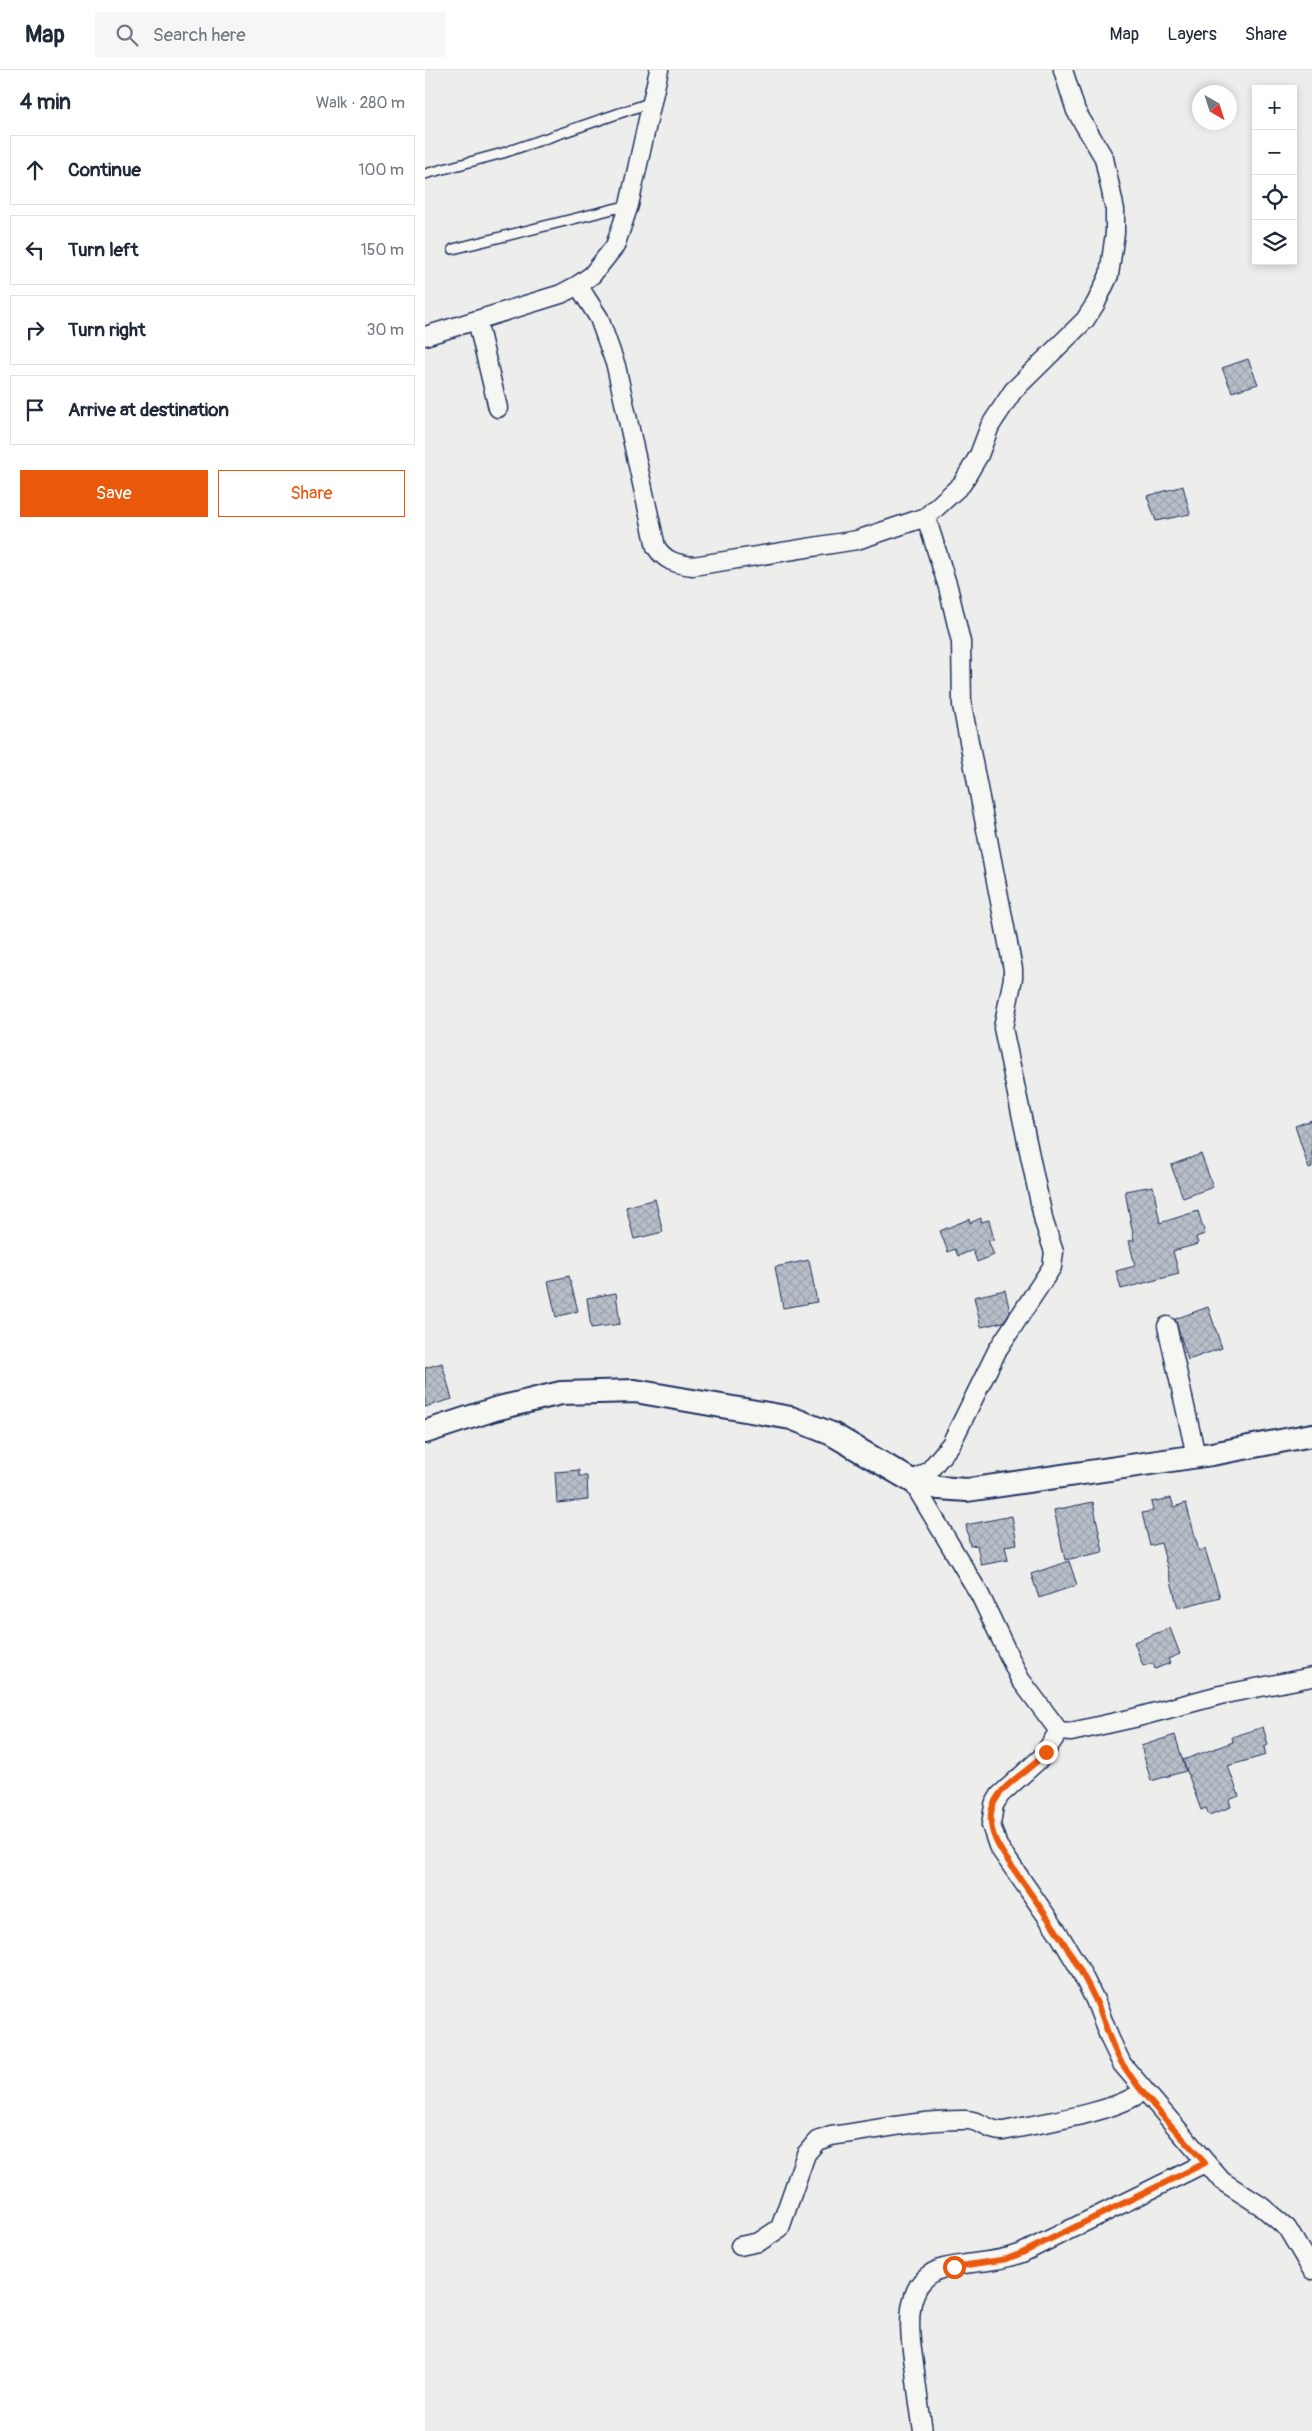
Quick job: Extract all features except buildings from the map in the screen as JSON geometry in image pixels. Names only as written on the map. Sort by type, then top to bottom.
[{"type":"street","points":[[425,336],[561,294],[579,285],[604,262],[615,246],[629,205],[659,70]]},
{"type":"street","points":[[579,285],[608,338],[617,366],[656,547],[671,562],[693,566],[857,540],[926,517],[962,484],[979,455],[990,426],[1009,397],[1085,320],[1096,303],[1109,274],[1115,234],[1115,210],[1104,158],[1076,111],[1063,70]]},
{"type":"street","points":[[477,320],[498,408]]},
{"type":"street","points":[[913,1481],[929,1471],[951,1444],[998,1349],[1047,1276],[1055,1260],[1044,1222],[1003,1028],[1013,978],[1013,969],[962,705],[961,642],[948,587],[926,517]]},
{"type":"street","points":[[1167,1326],[1196,1456]]},
{"type":"street","points":[[425,1432],[495,1409],[561,1394],[635,1391],[774,1414],[813,1425],[913,1481],[939,1488],[967,1490],[1196,1456],[1312,1435]]},
{"type":"street","points":[[913,1481],[980,1595],[1020,1679],[1059,1730]]},
{"type":"street","points":[[1059,1730],[1078,1730],[1134,1718],[1220,1695],[1312,1677]]},
{"type":"street","points":[[1059,1730],[1042,1757],[1000,1795],[991,1813],[993,1834],[997,1846],[1057,1931],[1078,1966],[1095,2000],[1118,2056],[1143,2091],[1222,2182],[1261,2206],[1287,2228],[1312,2270]]},
{"type":"street","points":[[740,2246],[759,2242],[780,2228],[806,2154],[817,2141],[831,2136],[932,2122],[967,2120],[1003,2131],[1113,2106],[1132,2100],[1143,2091]]},
{"type":"street","points":[[923,2431],[909,2324],[915,2294],[926,2278],[943,2268],[1007,2259],[1022,2253],[1205,2163]]},
{"type":"lane","points":[[425,174],[503,153],[652,102]]},
{"type":"lane","points":[[453,249],[629,205]]},
{"type":"route","points":[[954,2267],[1007,2259],[1022,2253],[1205,2163],[1122,2064],[1095,2000],[1078,1966],[1057,1931],[997,1846],[991,1825],[991,1813],[994,1805],[1000,1795],[1046,1752]]}]
